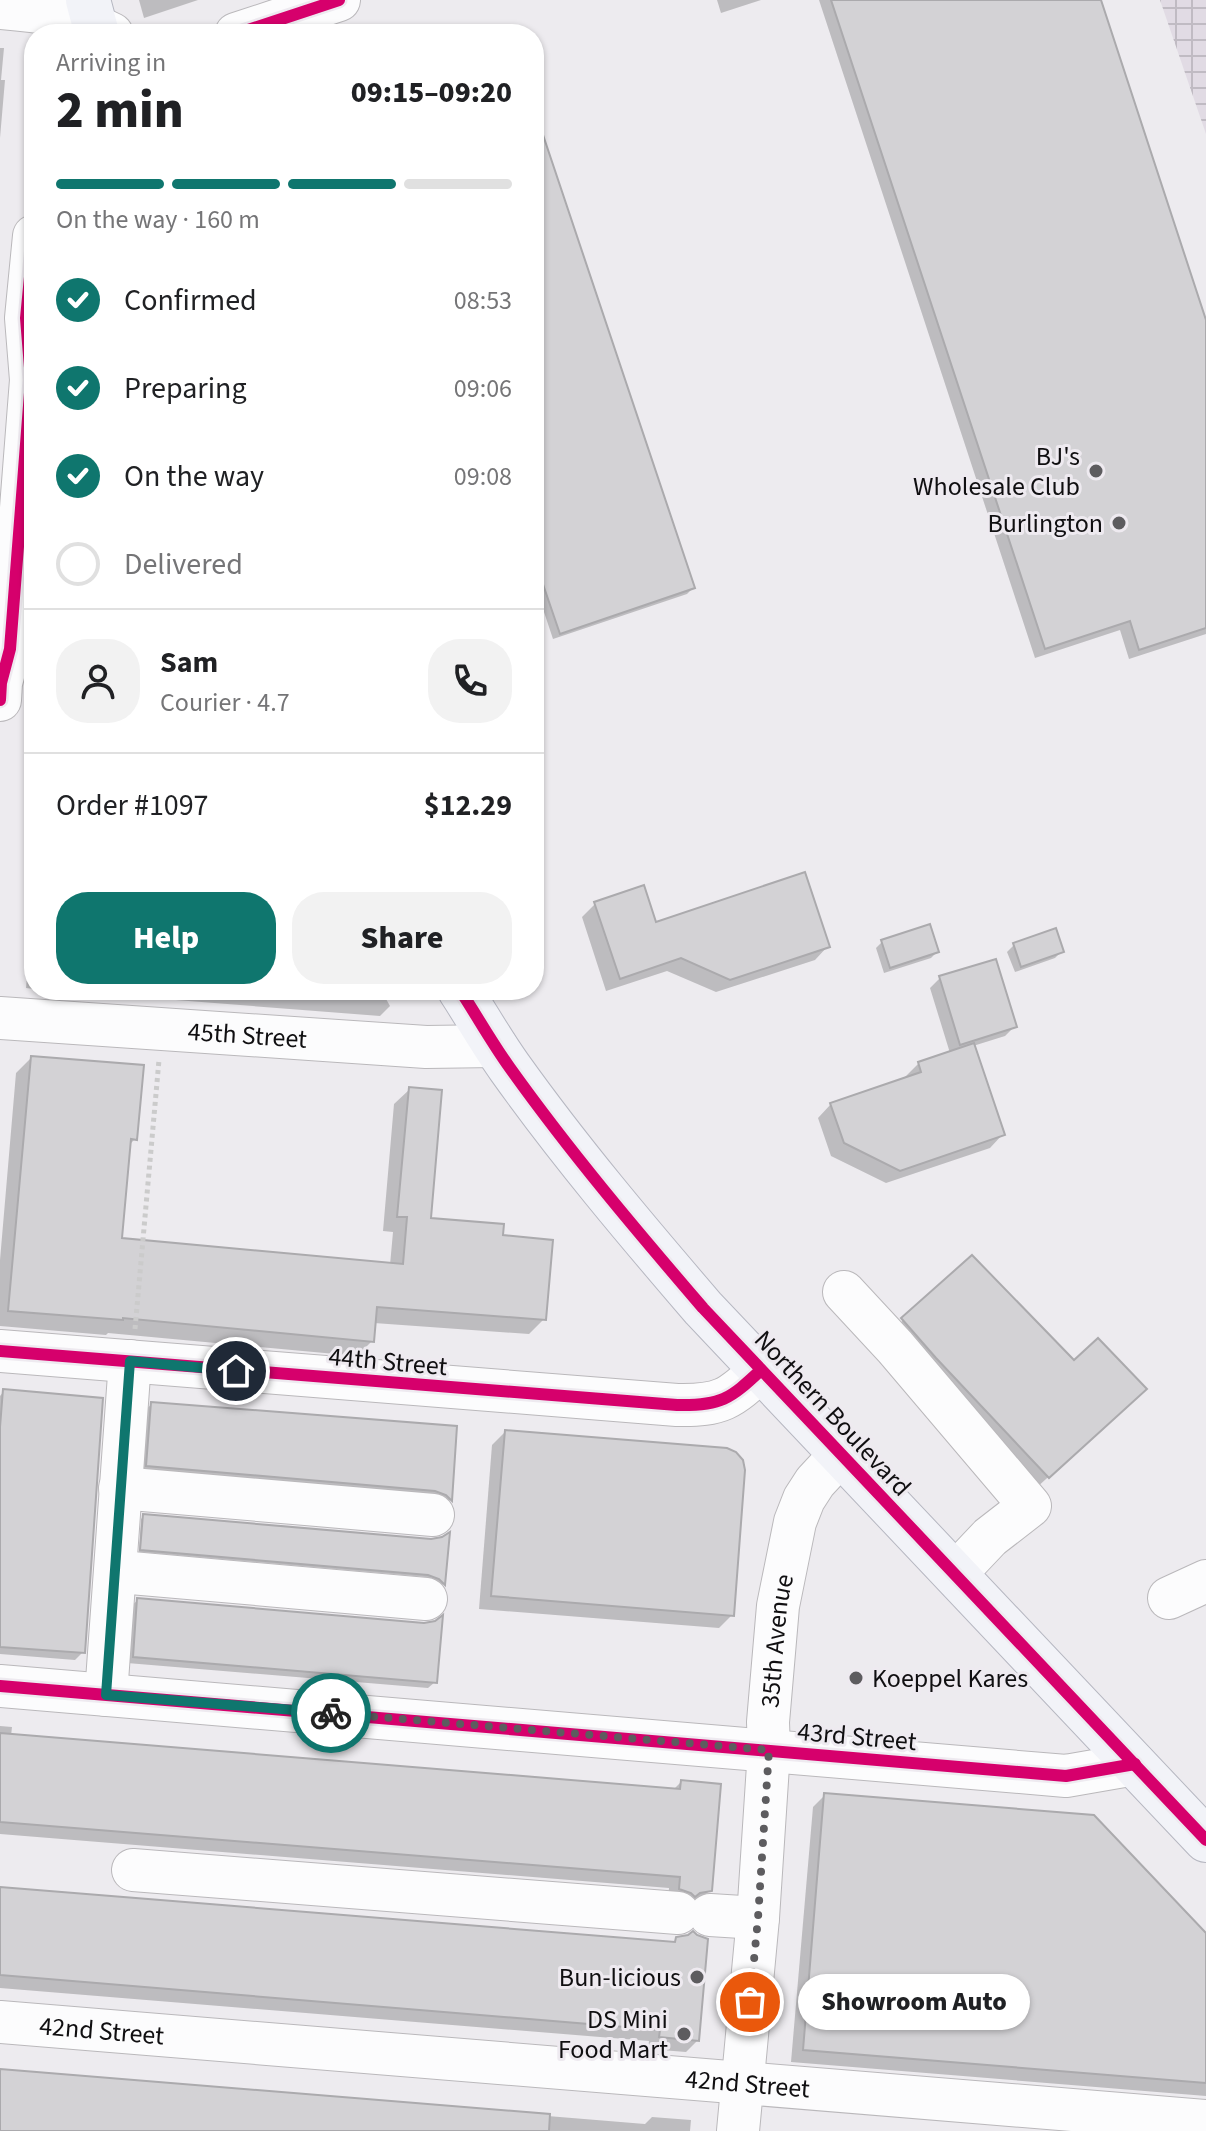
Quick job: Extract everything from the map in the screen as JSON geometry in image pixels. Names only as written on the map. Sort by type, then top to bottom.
[{"type":"main road","name":"Northern Boulevard","points":[[466,1000],[569,1147],[634,1229],[703,1308],[1203,1834]]},
{"type":"street","points":[[266,24],[339,0]]},
{"type":"street","points":[[0,8],[55,13],[98,23]]},
{"type":"street","points":[[9,688],[24,470]]},
{"type":"street","name":"45th Street","points":[[0,1018],[426,1047],[496,1046]]},
{"type":"street","points":[[844,1292],[895,1347],[1030,1506],[990,1537],[955,1574]]},
{"type":"street","name":"44th Street","points":[[0,1351],[130,1361],[340,1366],[703,1406],[729,1397],[761,1370]]},
{"type":"street","points":[[106,1695],[130,1361]]},
{"type":"street","name":"35th Avenue","points":[[738,2131],[758,1918],[773,1645],[780,1591],[795,1522],[804,1499],[841,1454]]},
{"type":"street","points":[[120,1488],[433,1515]]},
{"type":"street","points":[[131,1573],[426,1599]]},
{"type":"street","name":"43rd Street","points":[[0,1686],[1066,1776],[1135,1764]]},
{"type":"street","points":[[133,1870],[758,1918]]},
{"type":"street","name":"42nd Street","points":[[0,2022],[1206,2121]]},
{"type":"path","points":[[130,1361],[137,1315],[161,1029]]},
{"type":"shaded area","points":[[1160,0],[1206,0],[1206,134]]},
{"type":"building","name":"BJ's Wholesale Club","points":[[831,0],[1101,0],[1206,320],[1206,628],[1139,650],[1130,621],[1045,649]]},
{"type":"building","points":[[544,138],[695,588],[560,634],[544,587]]},
{"type":"building","points":[[805,872],[830,947],[730,980],[681,958],[620,979],[594,902],[644,885],[656,922]]},
{"type":"building","points":[[930,924],[939,952],[890,968],[881,940]]},
{"type":"building","points":[[1056,928],[1064,952],[1021,967],[1013,943]]},
{"type":"building","points":[[996,959],[1017,1027],[960,1045],[939,976]]},
{"type":"building","points":[[974,1043],[1005,1135],[900,1171],[844,1143],[830,1103],[921,1072],[918,1062]]},
{"type":"building","points":[[31,1056],[144,1065],[137,1140],[131,1139],[122,1238],[403,1264],[407,1217],[397,1217],[409,1087],[442,1090],[431,1218],[504,1224],[503,1235],[553,1240],[546,1320],[377,1307],[374,1342],[123,1318],[8,1311]]},
{"type":"building","points":[[972,1255],[1074,1360],[1098,1338],[1147,1389],[1049,1478],[901,1318]]},
{"type":"building","points":[[3,1389],[103,1398],[85,1653],[0,1647],[0,1427]]},
{"type":"building","points":[[151,1402],[457,1426],[452,1501],[435,1491],[146,1466]]},
{"type":"building","points":[[505,1430],[727,1448],[736,1452],[743,1460],[745,1470],[734,1616],[491,1596]]},
{"type":"building","points":[[143,1514],[431,1539],[450,1532],[445,1585],[428,1575],[140,1550]]},
{"type":"building","points":[[137,1598],[424,1623],[435,1621],[443,1615],[437,1683],[133,1657]]},
{"type":"building","points":[[0,1733],[680,1789],[681,1780],[721,1784],[712,1891],[695,1897],[679,1889],[680,1877],[0,1822]]},
{"type":"building","points":[[824,1793],[1094,1815],[1206,1933],[1206,2083],[803,2050]]},
{"type":"building","points":[[0,1887],[675,1942],[676,1937],[693,1931],[708,1939],[699,2041],[659,2037],[660,2030],[0,1975]]},
{"type":"building","points":[[0,2069],[550,2114],[549,2131],[0,2131]]},
{"type":"cycle path","points":[[266,24],[339,0]]},
{"type":"cycle path","points":[[0,700],[10,649],[24,470]]},
{"type":"cycle path","points":[[466,1000],[503,1059],[556,1130],[703,1308],[1206,1840]]},
{"type":"cycle path","points":[[0,1351],[677,1405],[704,1404],[724,1399],[761,1370]]},
{"type":"cycle path","points":[[0,1686],[1066,1776],[1135,1764]]},
{"type":"way so far","points":[[331,1713],[769,1750],[750,2002]]},
{"type":"place","name":"BJ's Wholesale Club","points":[[1096,471]]},
{"type":"place","name":"Burlington","points":[[1119,523]]},
{"type":"place","name":"Koeppel Kares","points":[[856,1678]]},
{"type":"place","name":"Bun-licious","points":[[697,1977]]},
{"type":"place","name":"Showroom Auto","points":[[750,2002]]},
{"type":"place","name":"DS Mini Food Mart","points":[[684,2034]]},
{"type":"route","points":[[236,1371],[130,1361],[106,1695],[331,1713]]}]
